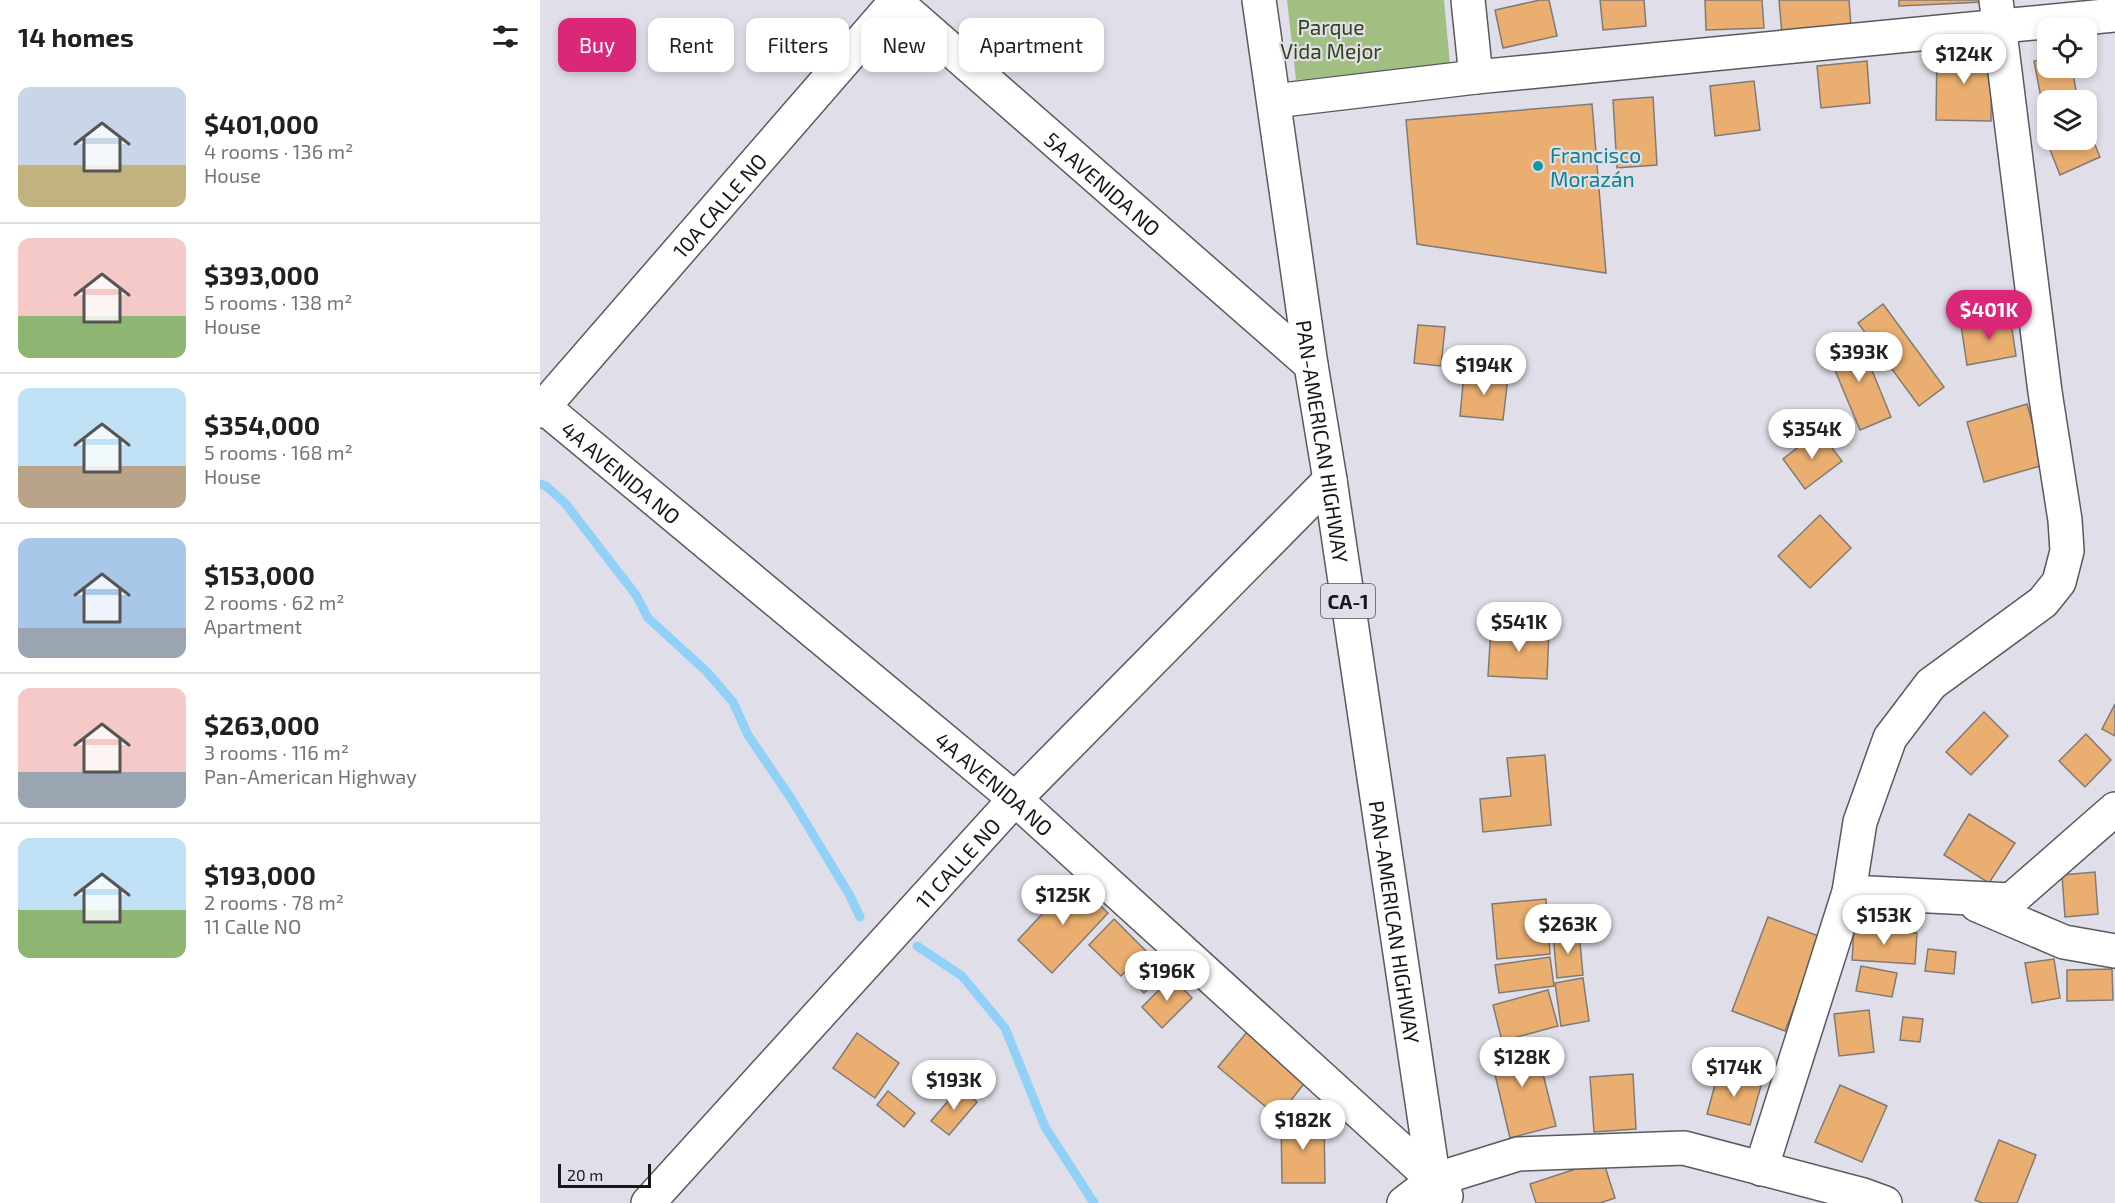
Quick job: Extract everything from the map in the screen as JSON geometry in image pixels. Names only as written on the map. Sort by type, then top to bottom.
[{"type":"main road","name":"PAN-AMERICAN HIGHWAY","points":[[1260,0],[1311,365],[1441,1195]]},
{"type":"main road","points":[[1468,0],[1476,77]]},
{"type":"main road","name":"5A AVENIDA NO","points":[[896,1],[1311,365]]},
{"type":"main road","name":"10A CALLE NO","points":[[541,407],[896,1]]},
{"type":"main road","points":[[1274,100],[1998,14],[2115,15]]},
{"type":"main road","points":[[1761,1169],[1849,892],[1860,822],[1890,738],[1931,684],[2043,602],[2059,582],[2067,551],[2065,520],[2045,392],[1998,14]]},
{"type":"main road","name":"4A AVENIDA NO","points":[[541,407],[1015,799],[1441,1195]]},
{"type":"main road","name":"11 CALLE NO","points":[[648,1203],[1015,799],[1330,480]]},
{"type":"main road","points":[[1849,892],[2011,900],[2115,809]]},
{"type":"main road","points":[[1959,898],[2064,942],[2114,952]]},
{"type":"main road","points":[[1404,1203],[1441,1195],[1518,1154],[1684,1148],[1863,1195],[1885,1203]]},
{"type":"green space","name":"Parque Vida Mejor","points":[[1287,0],[1444,0],[1450,64],[1296,80]]},
{"type":"building","points":[[1549,0],[1557,36],[1503,48],[1495,10]]},
{"type":"building","points":[[1600,0],[1644,0],[1646,26],[1603,30]]},
{"type":"building","points":[[1705,0],[1762,0],[1764,28],[1706,30]]},
{"type":"building","points":[[1779,0],[1849,0],[1851,27],[1782,34]]},
{"type":"building","points":[[1899,0],[1984,0],[1984,2],[1899,6]]},
{"type":"building","points":[[1937,49],[1992,50],[1991,121],[1936,120]]},
{"type":"building","points":[[2037,60],[2037,77],[2034,61]]},
{"type":"building","points":[[1867,61],[1870,103],[1821,108],[1817,66]]},
{"type":"building","points":[[2037,78],[2074,78],[2076,90],[2040,90]]},
{"type":"building","points":[[1754,81],[1760,130],[1715,136],[1710,86]]},
{"type":"building","points":[[1653,97],[1657,165],[1617,168],[1613,100]]},
{"type":"building","points":[[1592,104],[1606,273],[1417,244],[1406,120]]},
{"type":"building","points":[[2050,150],[2097,150],[2100,157],[2060,175]]},
{"type":"building","points":[[1883,304],[1944,387],[1919,406],[1858,323]]},
{"type":"building","points":[[2010,316],[2016,356],[1967,365],[1961,325]]},
{"type":"building","points":[[1418,325],[1445,327],[1441,366],[1414,363]]},
{"type":"building","points":[[1858,336],[1891,417],[1860,430],[1826,349]]},
{"type":"building","points":[[1464,373],[1508,377],[1503,420],[1460,416]]},
{"type":"building","points":[[2027,404],[2044,465],[1984,482],[1967,422]]},
{"type":"building","points":[[1819,431],[1842,461],[1805,489],[1783,459]]},
{"type":"building","points":[[1820,515],[1851,548],[1810,588],[1778,556]]},
{"type":"building","points":[[1491,627],[1549,630],[1547,679],[1488,676]]},
{"type":"building","points":[[2115,704],[2115,736],[2102,729]]},
{"type":"building","points":[[1984,712],[2008,736],[1971,775],[1946,752]]},
{"type":"building","points":[[2086,734],[2111,760],[2085,787],[2059,761]]},
{"type":"building","points":[[1545,755],[1551,825],[1483,832],[1480,799],[1511,796],[1507,758]]},
{"type":"building","points":[[1969,814],[2015,843],[1989,883],[1944,855]]},
{"type":"building","points":[[2095,872],[2098,914],[2065,917],[2062,875]]},
{"type":"building","points":[[1074,880],[1108,913],[1052,973],[1018,940]]},
{"type":"building","points":[[1546,899],[1550,954],[1497,959],[1492,904]]},
{"type":"building","points":[[1768,917],[1821,937],[1785,1031],[1732,1011]]},
{"type":"building","points":[[1114,919],[1146,951],[1121,976],[1089,945]]},
{"type":"building","points":[[1854,929],[1917,933],[1915,964],[1852,960]]},
{"type":"building","points":[[1579,932],[1583,975],[1557,978],[1553,934]]},
{"type":"building","points":[[1928,949],[1956,952],[1954,974],[1925,971]]},
{"type":"building","points":[[1149,953],[1166,972],[1144,993],[1126,974]]},
{"type":"building","points":[[1550,957],[1554,986],[1499,993],[1495,965]]},
{"type":"building","points":[[2054,959],[2060,998],[2032,1003],[2025,963]]},
{"type":"building","points":[[1861,966],[1897,973],[1892,997],[1856,991]]},
{"type":"building","points":[[2112,969],[2113,1000],[2067,1001],[2067,970]]},
{"type":"building","points":[[1172,977],[1192,998],[1162,1028],[1142,1007]]},
{"type":"building","points":[[1583,978],[1589,1021],[1561,1026],[1555,983]]},
{"type":"building","points":[[1548,990],[1558,1026],[1502,1041],[1493,1005]]},
{"type":"building","points":[[1869,1010],[1874,1052],[1839,1056],[1834,1014]]},
{"type":"building","points":[[1903,1017],[1923,1019],[1920,1042],[1900,1040]]},
{"type":"building","points":[[1247,1032],[1306,1081],[1278,1117],[1218,1067]]},
{"type":"building","points":[[857,1033],[899,1063],[875,1098],[833,1068]]},
{"type":"building","points":[[1534,1038],[1556,1126],[1510,1138],[1489,1049]]},
{"type":"building","points":[[937,1066],[956,1082],[943,1096],[924,1081]]},
{"type":"building","points":[[1719,1070],[1762,1082],[1750,1125],[1707,1114]]},
{"type":"building","points":[[1633,1074],[1636,1129],[1594,1132],[1590,1077]]},
{"type":"building","points":[[1840,1085],[1887,1106],[1862,1162],[1815,1142]]},
{"type":"building","points":[[960,1087],[977,1102],[949,1135],[931,1121]]},
{"type":"building","points":[[888,1091],[915,1113],[904,1127],[877,1105]]},
{"type":"building","points":[[1281,1119],[1324,1119],[1325,1183],[1282,1183]]},
{"type":"building","points":[[1999,1140],[2036,1155],[2017,1203],[1982,1203],[1975,1200]]},
{"type":"building","points":[[1603,1160],[1615,1198],[1600,1203],[1536,1203],[1530,1184]]},
{"type":"waterway","points":[[540,484],[546,486],[565,503],[636,595],[648,618],[706,671],[733,702],[748,735],[792,800],[849,894],[860,917]]},
{"type":"waterway","points":[[917,946],[962,976],[1005,1028],[1045,1127],[1094,1203]]},
{"type":"place","name":"Francisco Morazán","points":[[1538,166]]}]
